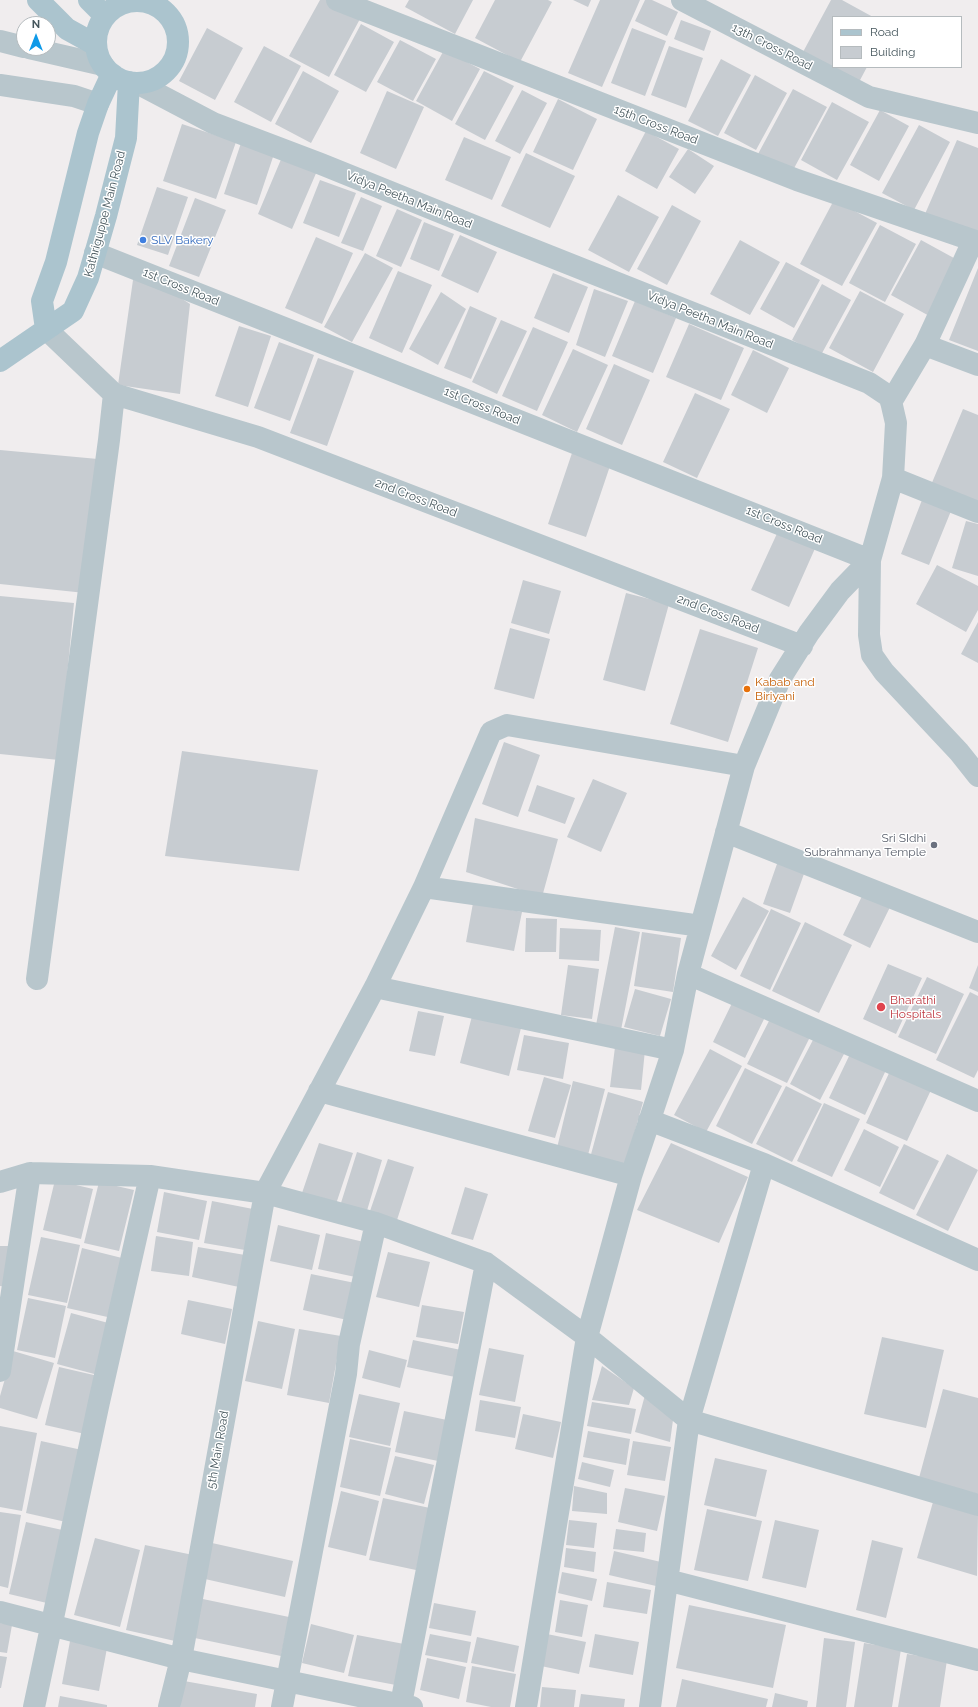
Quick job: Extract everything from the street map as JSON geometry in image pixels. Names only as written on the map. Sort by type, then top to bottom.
[{"type":"main road","points":[[38,0],[67,29],[116,70],[150,81],[161,75],[170,66],[177,53],[179,39],[172,7],[142,1],[128,2],[115,7],[105,16],[98,27],[116,70]]},
{"type":"main road","points":[[89,0],[105,16]]},
{"type":"main road","points":[[46,329],[42,301],[56,262],[88,133],[98,104],[116,70]]},
{"type":"main road","name":"Kathriguppe Main Road","points":[[0,361],[73,311],[88,278],[126,138],[116,70]]},
{"type":"street","name":"15th Cross Road","points":[[337,0],[797,180],[976,242]]},
{"type":"street","name":"13th Cross Road","points":[[682,0],[869,97],[978,123]]},
{"type":"street","points":[[0,41],[16,45]]},
{"type":"street","name":"Vidya Peetha Main Road","points":[[56,55],[116,70],[213,123],[321,164],[869,383],[890,397],[891,402]]},
{"type":"street","points":[[0,86],[74,96],[98,104]]},
{"type":"street","points":[[976,242],[925,345],[891,402],[896,423],[893,478],[870,560],[869,635],[872,655],[884,672],[959,752],[978,776]]},
{"type":"street","name":"1st Cross Road","points":[[95,253],[870,560]]},
{"type":"street","name":"2nd Cross Road","points":[[46,329],[114,394],[258,437],[802,646]]},
{"type":"street","points":[[925,345],[978,365]]},
{"type":"street","points":[[37,979],[110,440],[114,394]]},
{"type":"street","points":[[893,478],[978,512]]},
{"type":"street","points":[[526,1707],[587,1337],[631,1176],[673,1050],[688,974],[744,766],[780,679],[840,591],[870,560]]},
{"type":"street","name":"5th Main Road","points":[[169,1707],[181,1659],[265,1193],[375,987],[424,886],[491,732],[507,725],[744,766]]},
{"type":"street","points":[[726,832],[978,932]]},
{"type":"street","points":[[424,886],[701,926]]},
{"type":"street","points":[[688,974],[978,1101]]},
{"type":"street","points":[[375,987],[673,1050]]},
{"type":"street","points":[[319,1091],[631,1176]]},
{"type":"street","points":[[649,1120],[764,1164],[978,1260]]},
{"type":"street","points":[[650,1707],[690,1420],[764,1164]]},
{"type":"street","points":[[0,1182],[30,1173],[150,1176],[265,1193],[376,1223],[486,1263],[587,1337],[690,1420],[978,1506]]},
{"type":"street","points":[[0,1371],[30,1173]]},
{"type":"street","points":[[34,1707],[99,1402],[150,1176]]},
{"type":"street","points":[[282,1707],[346,1374],[349,1344],[376,1223]]},
{"type":"street","points":[[0,1612],[52,1624],[181,1659],[286,1680],[379,1703],[406,1705],[486,1263]]},
{"type":"street","points":[[667,1580],[978,1660]]},
{"type":"building","points":[[320,0],[329,0],[361,17],[329,77],[289,56]]},
{"type":"building","points":[[409,0],[473,0],[455,34],[405,7]]},
{"type":"building","points":[[495,0],[548,0],[552,2],[520,62],[475,38]]},
{"type":"building","points":[[573,0],[591,0],[588,7]]},
{"type":"building","points":[[600,0],[640,0],[602,87],[568,73]]},
{"type":"building","points":[[645,0],[652,0],[678,12],[667,36],[635,21]]},
{"type":"building","points":[[831,0],[842,0],[871,16],[832,16],[832,68],[803,52]]},
{"type":"building","points":[[681,20],[711,31],[704,51],[674,39]]},
{"type":"building","points":[[361,24],[394,42],[366,92],[334,75]]},
{"type":"building","points":[[207,28],[243,48],[215,100],[179,81]]},
{"type":"building","points":[[632,28],[666,41],[645,96],[611,83]]},
{"type":"building","points":[[400,40],[436,59],[413,101],[377,82]]},
{"type":"building","points":[[264,46],[301,66],[271,122],[234,102]]},
{"type":"building","points":[[669,46],[703,58],[686,108],[651,95]]},
{"type":"building","points":[[444,50],[480,69],[452,121],[416,101]]},
{"type":"building","points":[[721,59],[751,75],[718,136],[688,121]]},
{"type":"building","points":[[833,68],[866,68],[859,82]]},
{"type":"building","points":[[303,71],[339,91],[311,143],[275,124]]},
{"type":"building","points":[[484,71],[514,86],[485,140],[455,124]]},
{"type":"building","points":[[755,75],[787,93],[756,150],[724,133]]},
{"type":"building","points":[[793,89],[827,107],[792,172],[758,154]]},
{"type":"building","points":[[522,90],[547,103],[520,154],[495,141]]},
{"type":"building","points":[[387,91],[424,107],[396,169],[360,153]]},
{"type":"building","points":[[558,99],[597,119],[573,170],[533,152]]},
{"type":"building","points":[[832,102],[869,122],[837,180],[801,160]]},
{"type":"building","points":[[880,110],[909,126],[879,181],[850,165]]},
{"type":"building","points":[[182,124],[236,142],[216,199],[163,181]]},
{"type":"building","points":[[919,125],[950,142],[914,210],[882,193]]},
{"type":"building","points":[[646,131],[679,149],[657,189],[625,171]]},
{"type":"building","points":[[464,137],[511,157],[492,200],[445,180]]},
{"type":"building","points":[[957,140],[978,148],[978,236],[925,214]]},
{"type":"building","points":[[241,143],[274,154],[257,205],[224,194]]},
{"type":"building","points":[[688,149],[714,166],[695,194],[669,177]]},
{"type":"building","points":[[526,153],[575,176],[550,228],[501,206]]},
{"type":"building","points":[[282,157],[317,171],[292,229],[258,214]]},
{"type":"building","points":[[320,180],[356,193],[339,237],[303,223]]},
{"type":"building","points":[[157,187],[188,197],[168,255],[137,245]]},
{"type":"building","points":[[618,195],[659,217],[629,272],[588,250]]},
{"type":"building","points":[[361,197],[382,206],[363,251],[341,243]]},
{"type":"building","points":[[195,198],[226,210],[199,277],[169,266]]},
{"type":"building","points":[[834,200],[877,223],[842,286],[800,264]]},
{"type":"building","points":[[672,205],[701,221],[667,285],[637,269]]},
{"type":"building","points":[[397,209],[422,220],[401,267],[376,256]]},
{"type":"building","points":[[424,222],[454,234],[439,271],[410,259]]},
{"type":"building","points":[[880,225],[916,244],[885,302],[849,283]]},
{"type":"building","points":[[460,235],[497,252],[478,293],[441,276]]},
{"type":"building","points":[[316,237],[353,253],[322,324],[285,308]]},
{"type":"building","points":[[740,240],[780,262],[750,315],[710,294]]},
{"type":"building","points":[[921,240],[963,263],[933,318],[891,295]]},
{"type":"building","points":[[365,253],[393,268],[352,342],[324,327]]},
{"type":"building","points":[[786,262],[820,280],[794,328],[760,309]]},
{"type":"building","points":[[978,268],[978,351],[949,340]]},
{"type":"building","points":[[398,271],[432,285],[402,353],[369,338]]},
{"type":"building","points":[[553,273],[588,287],[569,333],[534,318]]},
{"type":"building","points":[[133,280],[156,282],[190,304],[180,394],[118,385]]},
{"type":"building","points":[[822,284],[851,300],[821,355],[792,340]]},
{"type":"building","points":[[594,289],[628,301],[605,357],[576,345]]},
{"type":"building","points":[[860,291],[904,314],[873,372],[829,348]]},
{"type":"building","points":[[441,292],[466,309],[438,365],[409,349]]},
{"type":"building","points":[[635,301],[676,318],[653,373],[612,356]]},
{"type":"building","points":[[470,306],[497,318],[471,379],[444,368]]},
{"type":"building","points":[[501,320],[527,331],[497,394],[472,382]]},
{"type":"building","points":[[689,324],[744,348],[721,400],[666,377]]},
{"type":"building","points":[[239,326],[271,336],[248,407],[215,396]]},
{"type":"building","points":[[533,327],[568,342],[537,411],[502,396]]},
{"type":"building","points":[[279,342],[314,355],[290,421],[254,408]]},
{"type":"building","points":[[573,349],[608,365],[577,432],[542,415]]},
{"type":"building","points":[[753,350],[789,368],[767,413],[731,395]]},
{"type":"building","points":[[318,358],[354,371],[327,446],[290,433]]},
{"type":"building","points":[[614,364],[650,380],[622,445],[586,429]]},
{"type":"building","points":[[695,393],[730,409],[697,478],[663,462]]},
{"type":"building","points":[[963,409],[978,415],[978,504],[931,485]]},
{"type":"building","points":[[0,450],[98,459],[85,593],[0,584]]},
{"type":"building","points":[[572,453],[610,466],[586,537],[548,524]]},
{"type":"building","points":[[922,500],[951,511],[929,565],[901,554]]},
{"type":"building","points":[[966,521],[978,524],[978,576],[952,568]]},
{"type":"building","points":[[780,527],[817,544],[789,607],[751,590]]},
{"type":"building","points":[[937,565],[978,586],[978,610],[966,632],[916,604]]},
{"type":"building","points":[[523,580],[561,591],[549,634],[511,623]]},
{"type":"building","points":[[626,593],[669,604],[645,691],[603,680]]},
{"type":"building","points":[[0,596],[74,603],[59,760],[0,754]]},
{"type":"building","points":[[978,622],[978,663],[961,654]]},
{"type":"building","points":[[510,628],[550,639],[534,699],[494,689]]},
{"type":"building","points":[[700,629],[758,648],[728,742],[670,724]]},
{"type":"building","points":[[504,742],[540,755],[518,817],[482,804]]},
{"type":"building","points":[[182,751],[318,770],[299,871],[165,856]]},
{"type":"building","points":[[593,779],[627,793],[601,852],[567,837]]},
{"type":"building","points":[[537,785],[575,798],[565,824],[528,811]]},
{"type":"building","points":[[475,818],[558,839],[542,897],[466,872]]},
{"type":"building","points":[[778,861],[805,871],[790,913],[763,904]]},
{"type":"building","points":[[865,890],[892,903],[870,948],[843,935]]},
{"type":"building","points":[[743,897],[769,911],[736,970],[711,956]]},
{"type":"building","points":[[473,903],[522,912],[514,951],[466,942]]},
{"type":"building","points":[[771,909],[801,923],[770,990],[740,976]]},
{"type":"building","points":[[526,918],[557,919],[556,952],[525,952]]},
{"type":"building","points":[[805,922],[852,945],[819,1013],[772,991]]},
{"type":"building","points":[[615,927],[640,932],[621,1030],[596,1025]]},
{"type":"building","points":[[560,928],[601,930],[599,961],[559,959]]},
{"type":"building","points":[[642,932],[681,938],[673,992],[634,986]]},
{"type":"building","points":[[888,964],[922,978],[896,1034],[863,1019]]},
{"type":"building","points":[[568,965],[599,969],[592,1019],[561,1015]]},
{"type":"building","points":[[978,965],[978,992],[969,988]]},
{"type":"building","points":[[927,977],[964,994],[936,1054],[898,1037]]},
{"type":"building","points":[[635,989],[671,999],[660,1036],[624,1027]]},
{"type":"building","points":[[970,992],[978,996],[978,1070],[974,1078],[936,1060]]},
{"type":"building","points":[[735,997],[767,1013],[745,1058],[713,1042]]},
{"type":"building","points":[[418,1011],[444,1016],[435,1056],[409,1051]]},
{"type":"building","points":[[472,1016],[521,1028],[509,1076],[460,1063]]},
{"type":"building","points":[[771,1017],[810,1037],[787,1083],[747,1064]]},
{"type":"building","points":[[524,1035],[569,1043],[563,1079],[517,1070]]},
{"type":"building","points":[[814,1038],[844,1054],[820,1100],[790,1084]]},
{"type":"building","points":[[615,1047],[645,1050],[641,1090],[610,1087]]},
{"type":"building","points":[[710,1049],[742,1066],[706,1132],[674,1115]]},
{"type":"building","points":[[850,1054],[886,1070],[865,1115],[829,1098]]},
{"type":"building","points":[[745,1068],[782,1086],[752,1144],[716,1126]]},
{"type":"building","points":[[890,1071],[931,1090],[907,1141],[866,1123]]},
{"type":"building","points":[[544,1077],[571,1085],[555,1138],[528,1131]]},
{"type":"building","points":[[573,1081],[605,1089],[588,1155],[557,1148]]},
{"type":"building","points":[[786,1086],[822,1104],[792,1162],[756,1144]]},
{"type":"building","points":[[608,1092],[643,1102],[625,1167],[590,1158]]},
{"type":"building","points":[[824,1103],[860,1119],[832,1177],[797,1161]]},
{"type":"building","points":[[864,1129],[899,1147],[880,1187],[844,1170]]},
{"type":"building","points":[[319,1143],[353,1153],[336,1204],[302,1193]]},
{"type":"building","points":[[671,1143],[748,1177],[719,1243],[637,1210]]},
{"type":"building","points":[[904,1144],[939,1161],[914,1210],[879,1193]]},
{"type":"building","points":[[357,1152],[382,1160],[366,1214],[340,1206]]},
{"type":"building","points":[[947,1154],[978,1170],[948,1231],[916,1215]]},
{"type":"building","points":[[388,1159],[414,1167],[397,1220],[370,1211]]},
{"type":"building","points":[[55,1180],[93,1189],[81,1239],[43,1230]]},
{"type":"building","points":[[99,1182],[134,1190],[119,1251],[84,1243]]},
{"type":"building","points":[[465,1187],[488,1194],[473,1240],[451,1234]]},
{"type":"building","points":[[164,1192],[207,1201],[199,1240],[157,1232]]},
{"type":"building","points":[[212,1201],[253,1209],[245,1250],[204,1243]]},
{"type":"building","points":[[278,1225],[320,1235],[312,1270],[270,1261]]},
{"type":"building","points":[[326,1233],[368,1243],[360,1278],[318,1269]]},
{"type":"building","points":[[156,1236],[193,1242],[189,1276],[151,1271]]},
{"type":"building","points":[[41,1237],[80,1245],[67,1303],[28,1295]]},
{"type":"building","points":[[0,1246],[9,1246],[8,1287],[0,1286]]},
{"type":"building","points":[[198,1247],[245,1255],[239,1287],[192,1277]]},
{"type":"building","points":[[82,1248],[126,1259],[112,1318],[67,1308]]},
{"type":"building","points":[[388,1252],[430,1262],[419,1307],[376,1297]]},
{"type":"building","points":[[311,1274],[355,1283],[347,1320],[303,1310]]},
{"type":"building","points":[[28,1298],[66,1306],[55,1358],[17,1350]]},
{"type":"building","points":[[188,1300],[232,1309],[225,1344],[181,1334]]},
{"type":"building","points":[[422,1305],[464,1312],[458,1344],[416,1337]]},
{"type":"building","points":[[71,1313],[112,1324],[98,1375],[57,1364]]},
{"type":"building","points":[[258,1321],[295,1329],[282,1389],[245,1381]]},
{"type":"building","points":[[299,1329],[341,1336],[329,1403],[287,1395]]},
{"type":"building","points":[[882,1337],[944,1350],[926,1428],[864,1414]]},
{"type":"building","points":[[413,1340],[461,1350],[455,1377],[407,1367]]},
{"type":"building","points":[[489,1348],[524,1355],[515,1402],[479,1395]]},
{"type":"building","points":[[369,1350],[407,1360],[400,1388],[362,1378]]},
{"type":"building","points":[[13,1351],[54,1363],[37,1419],[0,1408],[0,1396]]},
{"type":"building","points":[[602,1366],[634,1388],[629,1405],[592,1400]]},
{"type":"building","points":[[59,1367],[98,1376],[85,1434],[45,1425]]},
{"type":"building","points":[[943,1389],[978,1398],[978,1494],[919,1478]]},
{"type":"building","points":[[359,1394],[400,1403],[390,1446],[349,1437]]},
{"type":"building","points":[[645,1395],[673,1420],[670,1442],[635,1432]]},
{"type":"building","points":[[480,1400],[521,1407],[515,1438],[475,1431]]},
{"type":"building","points":[[592,1402],[636,1409],[631,1434],[587,1426]]},
{"type":"building","points":[[404,1411],[447,1420],[438,1461],[395,1452]]},
{"type":"building","points":[[523,1414],[561,1422],[553,1458],[515,1449]]},
{"type":"building","points":[[0,1426],[37,1433],[22,1511],[0,1507]]},
{"type":"building","points":[[588,1431],[630,1439],[626,1465],[583,1457]]},
{"type":"building","points":[[350,1439],[391,1448],[380,1496],[340,1487]]},
{"type":"building","points":[[41,1441],[82,1450],[66,1522],[26,1513]]},
{"type":"building","points":[[633,1441],[671,1447],[665,1481],[627,1475]]},
{"type":"building","points":[[395,1456],[434,1465],[424,1504],[385,1494]]},
{"type":"building","points":[[715,1458],[767,1470],[756,1517],[704,1505]]},
{"type":"building","points":[[582,1462],[614,1470],[610,1487],[578,1479]]},
{"type":"building","points":[[574,1486],[607,1493],[607,1514],[572,1511]]},
{"type":"building","points":[[625,1488],[665,1496],[657,1531],[618,1522]]},
{"type":"building","points":[[341,1491],[379,1501],[366,1556],[328,1547]]},
{"type":"building","points":[[383,1498],[430,1508],[416,1570],[369,1560]]},
{"type":"building","points":[[933,1502],[978,1515],[977,1576],[917,1558]]},
{"type":"building","points":[[707,1509],[762,1521],[748,1581],[694,1570]]},
{"type":"building","points":[[0,1512],[21,1515],[8,1588],[0,1586]]},
{"type":"building","points":[[569,1520],[597,1523],[594,1548],[566,1545]]},
{"type":"building","points":[[775,1520],[819,1530],[806,1588],[762,1578]]},
{"type":"building","points":[[26,1522],[67,1531],[51,1604],[9,1594]]},
{"type":"building","points":[[616,1529],[646,1533],[644,1552],[613,1549]]},
{"type":"building","points":[[95,1538],[140,1550],[120,1627],[74,1615]]},
{"type":"building","points":[[872,1540],[903,1548],[886,1618],[856,1610]]},
{"type":"building","points":[[212,1543],[293,1561],[285,1597],[205,1579]]},
{"type":"building","points":[[145,1545],[193,1555],[175,1641],[126,1630]]},
{"type":"building","points":[[566,1548],[596,1552],[594,1572],[564,1567]]},
{"type":"building","points":[[614,1551],[661,1562],[656,1586],[609,1575]]},
{"type":"building","points":[[562,1572],[597,1579],[592,1601],[558,1593]]},
{"type":"building","points":[[607,1582],[651,1590],[647,1614],[603,1607]]},
{"type":"building","points":[[198,1598],[289,1617],[281,1656],[190,1637]]},
{"type":"building","points":[[560,1600],[588,1605],[582,1637],[555,1632]]},
{"type":"building","points":[[434,1603],[476,1611],[471,1636],[429,1628]]},
{"type":"building","points":[[689,1605],[786,1625],[773,1688],[676,1668]]},
{"type":"building","points":[[0,1623],[12,1625],[7,1653],[0,1652]]},
{"type":"building","points":[[311,1624],[354,1635],[344,1673],[302,1663]]},
{"type":"building","points":[[430,1634],[471,1642],[467,1663],[425,1655]]},
{"type":"building","points":[[547,1634],[586,1642],[579,1674],[541,1666]]},
{"type":"building","points":[[595,1634],[639,1642],[633,1675],[589,1667]]},
{"type":"building","points":[[357,1635],[404,1644],[396,1685],[348,1676]]},
{"type":"building","points":[[477,1637],[519,1646],[514,1672],[471,1663]]},
{"type":"building","points":[[824,1638],[855,1642],[846,1707],[816,1707]]},
{"type":"building","points":[[70,1641],[107,1648],[99,1691],[62,1684]]},
{"type":"building","points":[[864,1643],[901,1649],[892,1707],[854,1707]]},
{"type":"building","points":[[907,1654],[947,1660],[940,1707],[898,1707]]},
{"type":"building","points":[[0,1656],[7,1657],[1,1688],[0,1688]]},
{"type":"building","points":[[427,1658],[466,1667],[459,1699],[420,1690]]},
{"type":"building","points":[[472,1666],[516,1674],[510,1707],[491,1707],[466,1702]]},
{"type":"building","points":[[682,1679],[768,1699],[766,1707],[676,1707]]},
{"type":"building","points":[[184,1681],[257,1694],[255,1707],[180,1707]]},
{"type":"building","points":[[542,1687],[576,1690],[574,1707],[540,1707]]},
{"type":"building","points":[[775,1693],[808,1701],[807,1707],[772,1707]]},
{"type":"building","points":[[581,1694],[625,1699],[624,1707],[579,1707]]},
{"type":"building","points":[[60,1696],[107,1705],[107,1707],[58,1707]]},
{"type":"place","name":"SLV Bakery","points":[[143,240]]},
{"type":"place","name":"Kabab and Biriyani","points":[[747,689]]},
{"type":"place","name":"Sri SIdhi Subrahmanya Temple","points":[[934,845]]},
{"type":"place","name":"Bharathi Hospitals","points":[[881,1007]]}]
